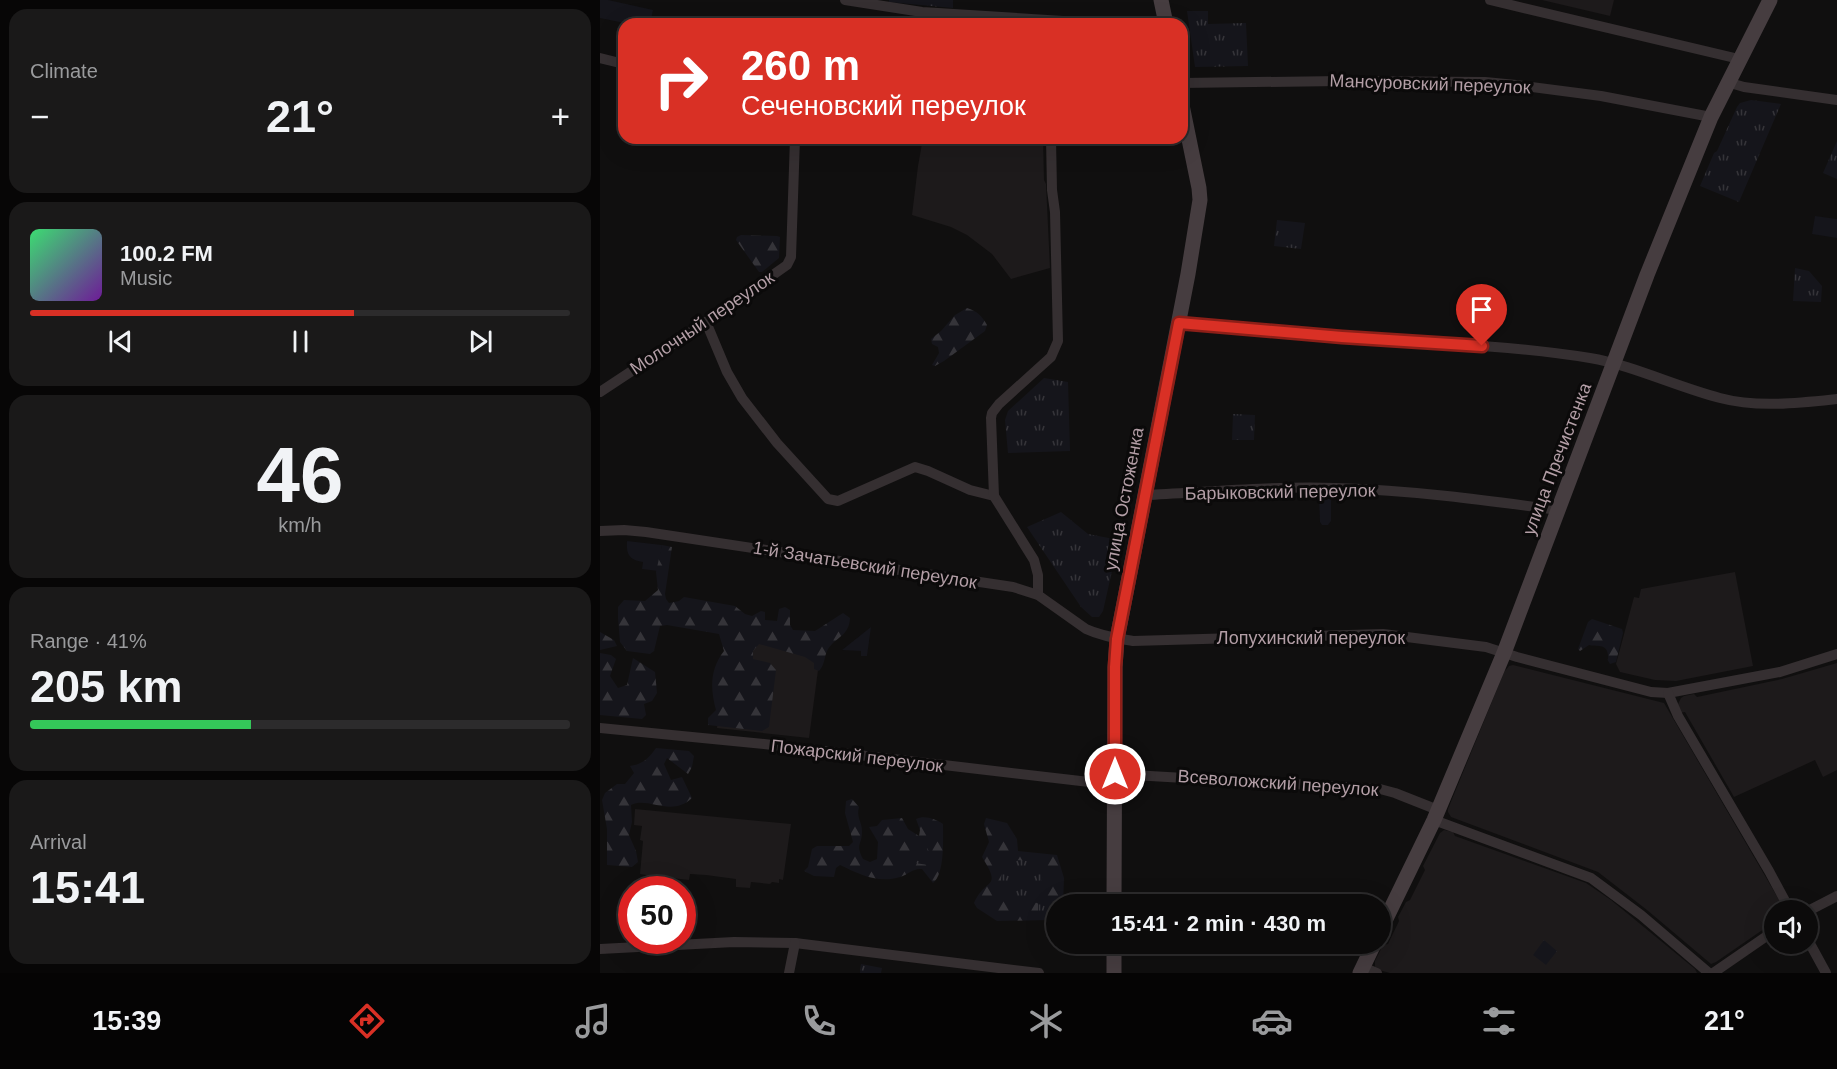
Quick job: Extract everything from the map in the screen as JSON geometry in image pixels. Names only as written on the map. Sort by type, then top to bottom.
[{"type":"main road","points":[[1161,0],[1165,18]]},
{"type":"main road","name":"улица Пречистенка","points":[[1391,908],[1436,815],[1504,653],[1682,186],[1727,82],[1770,0]]},
{"type":"main road","name":"улица Остоженка","points":[[1114,894],[1117,639],[1179,323],[1200,200],[1188,140]]},
{"type":"main road","points":[[1114,954],[1114,973]]},
{"type":"main road","points":[[1366,971],[1371,954]]},
{"type":"street","points":[[845,0],[922,12],[1016,18]]},
{"type":"street","points":[[1490,0],[1739,59]]},
{"type":"street","points":[[600,58],[618,62]]},
{"type":"street","name":"Мансуровский переулок","points":[[1188,83],[1362,81],[1495,83],[1601,96],[1711,117]]},
{"type":"street","points":[[1727,82],[1744,87],[1837,100]]},
{"type":"street","name":"Молочный переулок","points":[[600,392],[706,322],[784,268],[790,261],[795,144]]},
{"type":"street","points":[[1038,595],[1038,575],[1034,560],[994,496],[991,418],[999,404],[1051,357],[1058,341],[1051,144]]},
{"type":"street","points":[[706,322],[727,372],[742,398],[777,443],[828,499],[838,501],[915,468],[928,471],[970,490],[994,496]]},
{"type":"street","points":[[1179,323],[1342,337],[1500,347],[1589,358],[1732,401],[1798,403],[1837,399]]},
{"type":"street","name":"Барыковский переулок","points":[[1145,495],[1314,488],[1364,489],[1467,497],[1558,510]]},
{"type":"street","name":"1-й Зачатьевский переулок","points":[[600,531],[646,531],[1013,587],[1038,595],[1086,629],[1117,639]]},
{"type":"street","name":"Лопухинский переулок","points":[[1117,639],[1133,641],[1383,634],[1474,645],[1651,692],[1668,693],[1780,672],[1837,654]]},
{"type":"street","points":[[1668,693],[1678,716],[1785,900]]},
{"type":"street","name":"Пожарский переулок","points":[[600,728],[1115,779]]},
{"type":"street","name":"Всеволожский переулок","points":[[1115,779],[1380,789],[1395,793],[1436,815],[1591,878],[1641,915],[1711,973]]},
{"type":"street","points":[[1818,906],[1837,896]]},
{"type":"street","points":[[1711,973],[1764,938]]},
{"type":"street","points":[[600,949],[734,942],[795,943],[1039,973]]},
{"type":"street","points":[[789,973],[795,943]]},
{"type":"street","points":[[1816,954],[1826,973]]},
{"type":"shaded area","points":[[1542,0],[1614,0],[1610,16]]},
{"type":"shaded area","points":[[922,144],[1043,144],[1050,268],[1011,279],[992,254],[967,235],[951,227],[912,215]]},
{"type":"shaded area","points":[[1735,572],[1753,666],[1676,681],[1655,680],[1620,672],[1616,664],[1634,597],[1639,598],[1641,589]]},
{"type":"shaded area","points":[[731,628],[822,640],[809,738],[717,728]]},
{"type":"shaded area","points":[[1837,663],[1837,770],[1823,777],[1815,760],[1734,797],[1685,712],[1680,713],[1678,704],[1681,698],[1694,694],[1697,697],[1782,679]]},
{"type":"shaded area","points":[[1513,665],[1664,703],[1779,900],[1764,900],[1764,929],[1711,964],[1598,872],[1451,817],[1448,809],[1504,672]]},
{"type":"shaded area","points":[[635,809],[791,824],[783,880],[779,879],[779,883],[770,884],[751,882],[750,888],[736,887],[736,879],[706,875],[647,876],[640,874],[642,826],[634,825]]},
{"type":"shaded area","points":[[1444,830],[1453,832],[1455,836],[1586,883],[1611,900],[1697,973],[1390,973],[1379,970],[1375,967],[1375,961],[1378,954],[1391,954],[1391,938],[1399,921],[1398,917],[1406,902],[1410,900],[1425,870],[1423,866],[1440,833]]},
{"type":"green space","points":[[600,0],[653,10],[651,18],[618,18],[618,22],[600,18]]},
{"type":"green space","points":[[889,0],[953,0],[953,8],[889,2]]},
{"type":"green space","points":[[1187,11],[1208,11],[1208,24],[1246,23],[1248,66],[1195,67]]},
{"type":"green space","points":[[1751,100],[1781,104],[1739,202],[1700,186],[1737,107],[1740,103]]},
{"type":"green space","points":[[1837,141],[1837,179],[1823,173]]},
{"type":"green space","points":[[1815,216],[1837,219],[1837,238],[1812,234]]},
{"type":"green space","points":[[1277,220],[1305,223],[1301,249],[1274,246]]},
{"type":"green space","points":[[741,235],[780,237],[779,258],[759,272],[736,240]]},
{"type":"green space","points":[[1795,268],[1809,271],[1822,286],[1821,302],[1793,301]]},
{"type":"green space","points":[[967,308],[976,312],[983,319],[987,325],[985,331],[944,361],[935,366],[932,365],[939,353],[938,347],[932,344],[931,339],[955,315]]},
{"type":"green space","points":[[1044,378],[1068,382],[1070,451],[1008,453],[1005,420],[1008,411]]},
{"type":"green space","points":[[1233,414],[1255,415],[1254,440],[1232,440]]},
{"type":"green space","points":[[1319,499],[1331,499],[1331,521],[1328,525],[1322,525],[1320,522]]},
{"type":"green space","points":[[1061,512],[1088,534],[1119,540],[1103,611],[1099,617],[1092,617],[1081,607],[1027,527]]},
{"type":"green space","points":[[627,541],[662,545],[658,571],[642,569],[643,562],[629,556]]},
{"type":"green space","points":[[662,545],[672,547],[665,594],[669,603],[679,601],[684,597],[735,606],[745,614],[752,616],[761,611],[765,612],[765,620],[777,621],[779,609],[785,607],[790,610],[790,625],[793,630],[815,631],[843,613],[850,618],[845,632],[828,649],[819,671],[814,669],[814,663],[805,657],[759,644],[753,651],[753,659],[770,663],[776,670],[769,727],[762,731],[708,725],[708,718],[716,710],[712,679],[719,658],[724,651],[719,634],[667,625],[660,626],[654,651],[650,654],[627,651],[620,642],[618,607],[624,600],[645,601],[658,590],[656,572]]},
{"type":"green space","points":[[1592,619],[1622,629],[1616,662],[1610,664],[1607,660],[1606,649],[1601,646],[1589,645],[1580,651],[1578,649],[1588,622]]},
{"type":"green space","points":[[871,627],[867,656],[861,656],[861,651],[842,650]]},
{"type":"green space","points":[[600,632],[614,640],[617,646],[600,650]]},
{"type":"green space","points":[[600,653],[611,655],[616,659],[610,676],[618,688],[627,685],[633,658],[655,672],[657,693],[652,701],[644,704],[646,715],[642,719],[600,715]]},
{"type":"green space","points":[[656,748],[689,751],[694,756],[688,774],[667,758],[664,764],[671,780],[682,777],[692,798],[684,804],[668,807],[645,803],[631,805],[632,822],[629,835],[638,862],[632,867],[607,865],[607,829],[602,800],[605,793],[617,784],[625,784],[634,773],[630,766],[645,760]]},
{"type":"green space","points":[[852,799],[859,807],[862,836],[859,850],[863,859],[870,862],[877,859],[878,842],[869,827],[877,826],[882,820],[902,818],[908,829],[919,836],[920,830],[916,819],[930,818],[943,824],[940,872],[933,883],[922,869],[913,870],[892,879],[876,879],[840,865],[836,868],[834,877],[814,876],[804,871],[808,867],[812,849],[817,846],[849,846],[853,842],[845,813],[846,801]]},
{"type":"green space","points":[[986,818],[1007,823],[1017,839],[1018,851],[1057,855],[1064,878],[1063,894],[1046,894],[1046,920],[997,921],[977,908],[974,903],[978,895],[992,879],[982,857],[989,842],[984,824]]},
{"type":"green space","points":[[918,847],[927,848],[930,853],[928,865],[915,863]]},
{"type":"green space","points":[[1003,859],[1043,862],[1041,895],[1046,896],[1044,913],[1038,913],[1038,903],[999,900]]},
{"type":"green space","points":[[1544,940],[1557,951],[1546,965],[1533,955]]},
{"type":"green space","points":[[861,964],[882,968],[881,973],[860,973]]},
{"type":"route","points":[[1115,774],[1117,639],[1179,323],[1482,346]]}]
